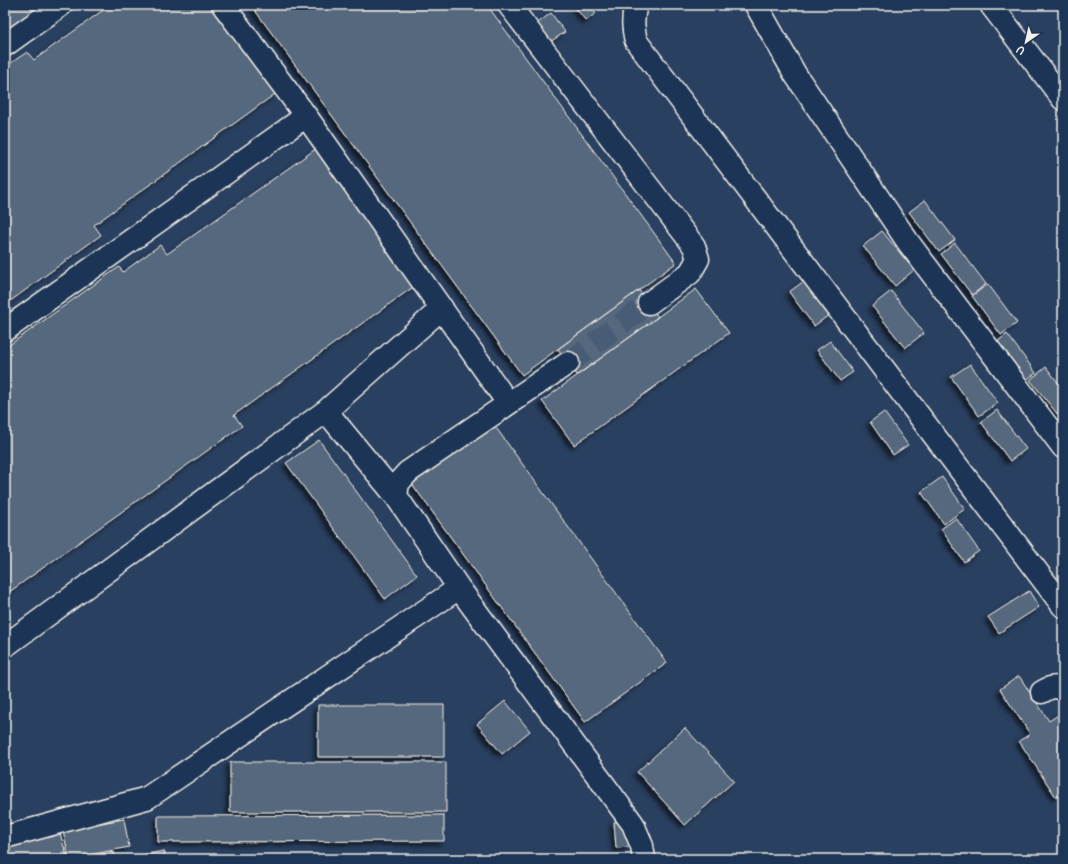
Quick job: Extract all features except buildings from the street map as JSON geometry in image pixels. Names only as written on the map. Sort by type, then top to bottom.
[{"type":"lane","points":[[5,45],[61,5]]},
{"type":"lane","points":[[223,5],[306,116],[508,403]]},
{"type":"lane","points":[[509,5],[694,246],[698,259],[690,273],[649,303]]},
{"type":"lane","points":[[636,5],[633,22],[636,42],[1063,606]]},
{"type":"lane","points":[[756,5],[795,74],[908,242],[1063,447]]},
{"type":"lane","points":[[991,5],[1063,99]]},
{"type":"lane","points":[[5,330],[306,116]]},
{"type":"lane","points":[[5,646],[326,411],[442,308]]},
{"type":"lane","points":[[396,496],[398,483],[408,472],[568,363]]},
{"type":"lane","points":[[326,411],[396,496],[459,588],[633,824],[642,855]]},
{"type":"lane","points":[[5,837],[147,798],[459,588]]},
{"type":"tunnel","points":[[568,363],[649,303]]}]
